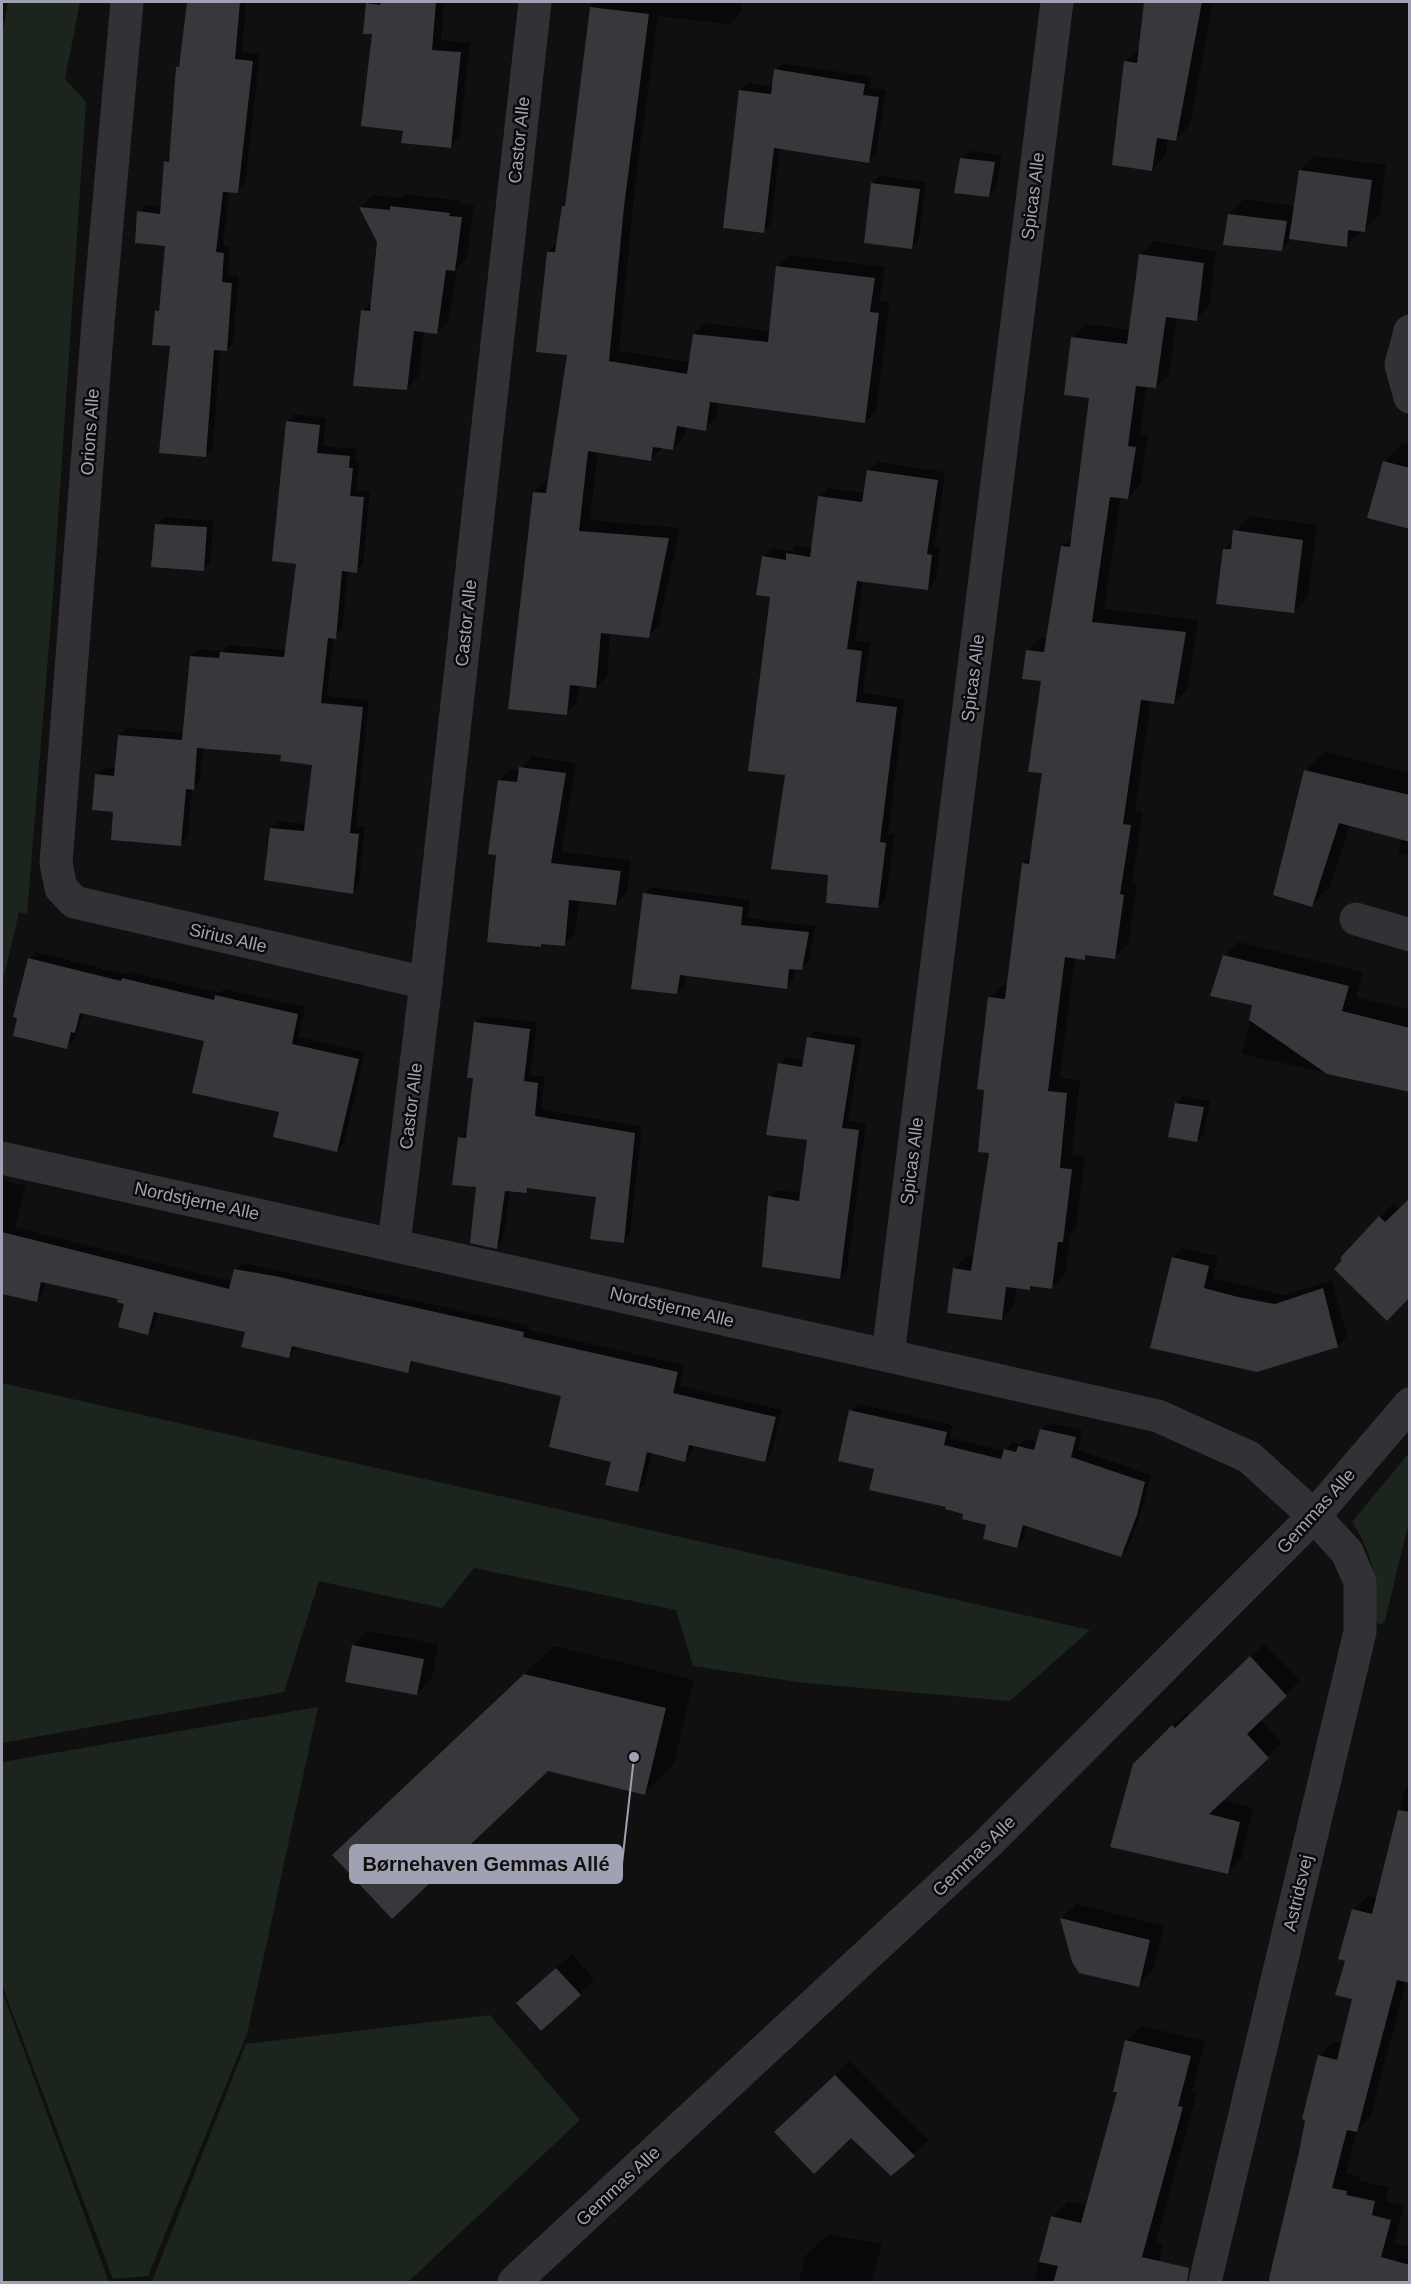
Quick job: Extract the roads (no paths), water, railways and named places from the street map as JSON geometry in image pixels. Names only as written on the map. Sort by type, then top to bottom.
[{"type":"street","name":"Orions Alle","points":[[56,863],[98,323],[127,2]]},
{"type":"street","name":"Castor Alle","points":[[394,1244],[426,983],[535,2]]},
{"type":"street","name":"Spicas Alle","points":[[888,1355],[1057,2]]},
{"type":"street","points":[[1410,331],[1401,365],[1410,397]]},
{"type":"street","name":"Sirius Alle","points":[[56,863],[61,888],[74,902],[426,983]]},
{"type":"street","points":[[1356,919],[1410,935]]},
{"type":"street","name":"Nordstjerne Alle","points":[[2,1158],[1158,1416],[1249,1457],[1314,1516]]},
{"type":"street","name":"Gemmas Alle","points":[[514,2283],[989,1842],[1314,1516],[1410,1404]]},
{"type":"street","name":"Astridsvej","points":[[1205,2283],[1360,1632],[1360,1582],[1347,1552],[1314,1516]]},
{"type":"place","name":"Børnehaven Gemmas Allé","points":[[634,1757]]}]
